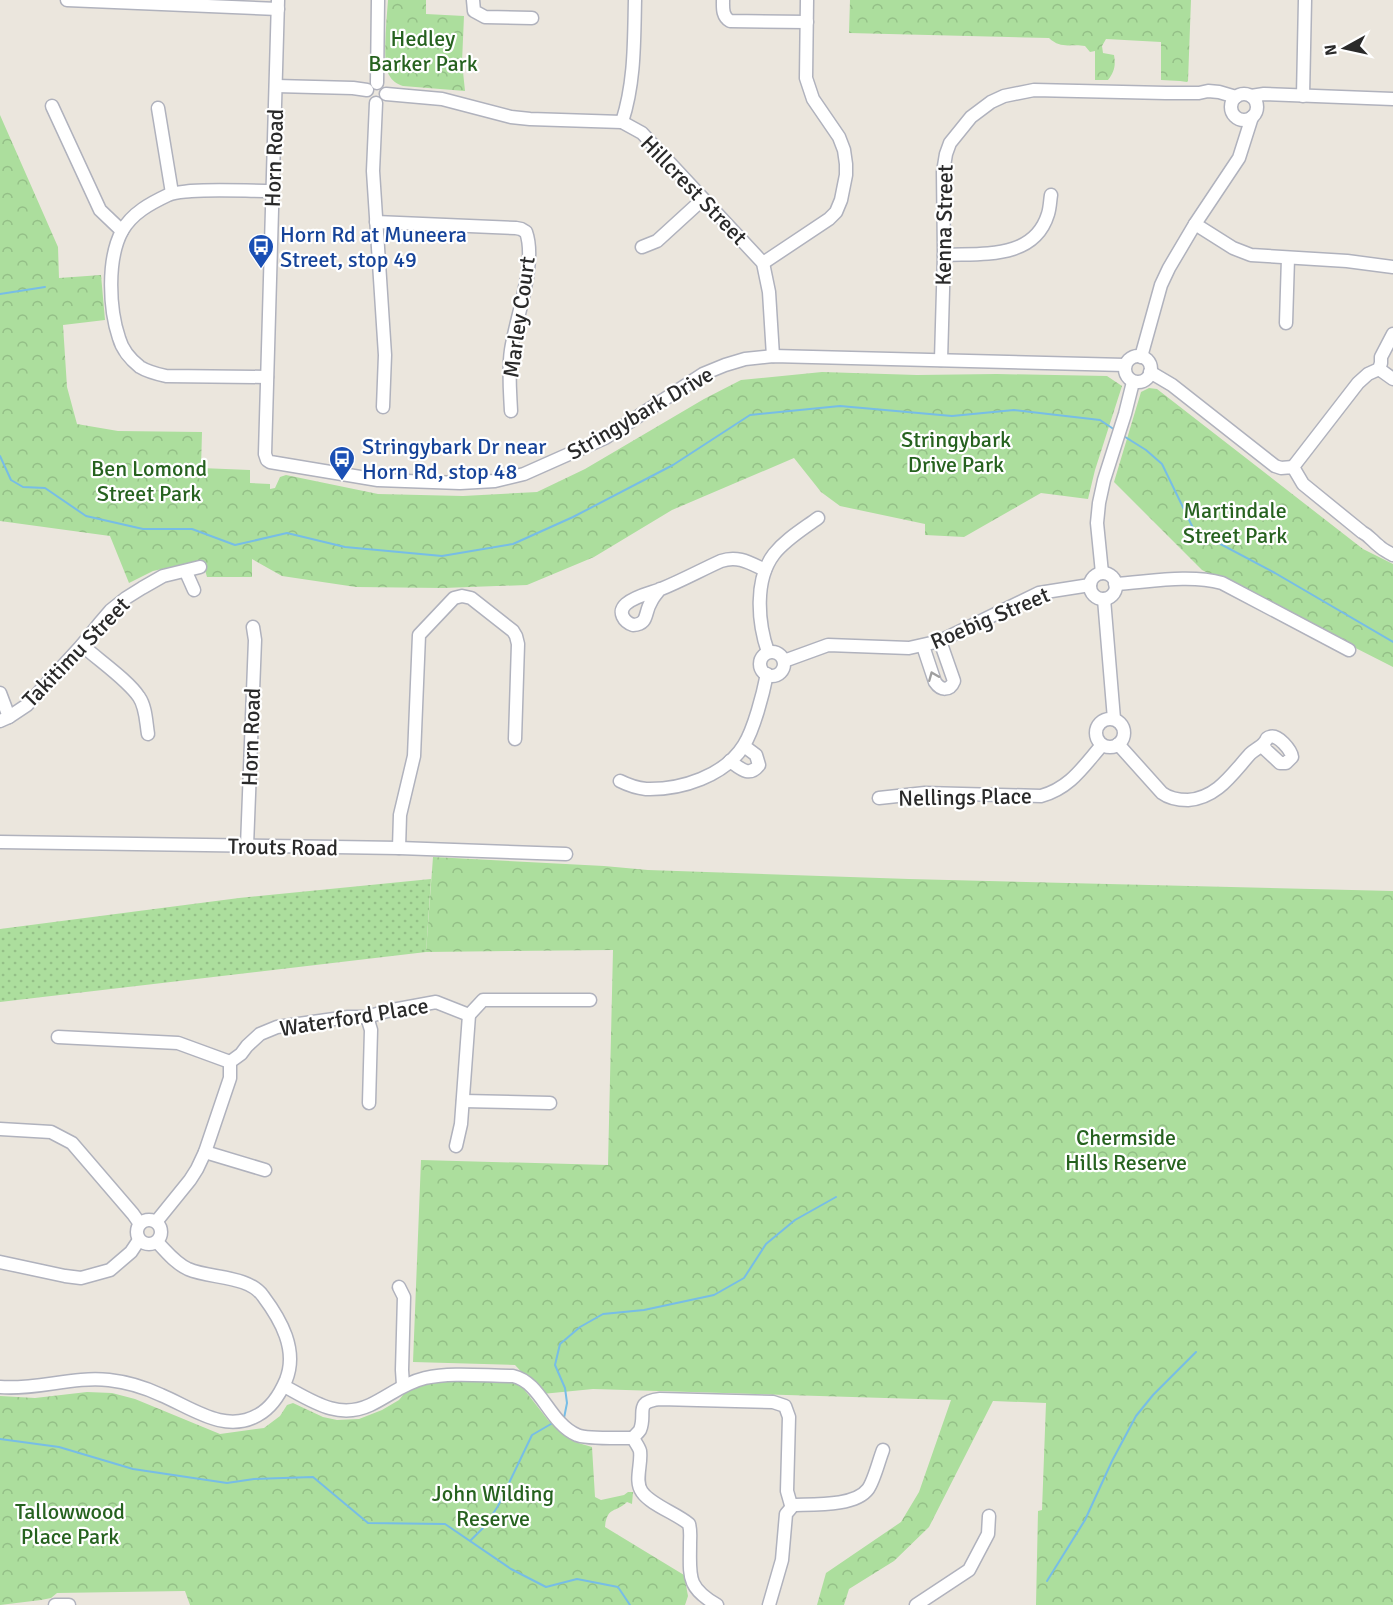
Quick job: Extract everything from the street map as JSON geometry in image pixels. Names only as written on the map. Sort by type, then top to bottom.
[{"type":"street","points":[[67,0],[278,4]]},
{"type":"street","points":[[276,86],[372,87],[385,88],[386,94],[382,102],[376,103],[369,98],[372,87],[378,0]]},
{"type":"street","points":[[473,0],[474,11],[485,16],[532,18]]},
{"type":"street","points":[[622,122],[633,73],[635,0]]},
{"type":"street","points":[[723,0],[725,16],[730,21],[807,22]]},
{"type":"street","points":[[763,263],[829,219],[836,212],[844,186],[846,164],[844,150],[839,137],[813,99],[806,78],[807,0]]},
{"type":"street","points":[[1303,96],[1305,0]]},
{"type":"street","name":"Horn Road","points":[[267,460],[265,454],[278,4]]},
{"type":"street","name":"Kenna Street","points":[[941,360],[944,255],[942,183],[946,154],[954,137],[971,117],[991,102],[1004,96],[1034,90],[1219,92],[1236,97],[1232,103],[1246,110]]},
{"type":"street","name":"Kenna Street","points":[[1199,93],[1246,110]]},
{"type":"street","name":"Hillcrest Street","points":[[386,94],[442,99],[511,117],[622,122],[642,133],[763,263],[769,292],[774,356]]},
{"type":"street","points":[[1125,364],[1127,377],[1134,382],[1142,382],[1149,376],[1150,364],[1141,357],[1161,285],[1195,224],[1239,158],[1246,110],[1264,94],[1393,99]]},
{"type":"street","points":[[376,103],[373,171],[385,355],[383,407]]},
{"type":"street","points":[[52,106],[100,210],[122,231]]},
{"type":"street","points":[[158,108],[172,193]]},
{"type":"street","points":[[267,377],[166,376],[140,367],[126,352],[119,340],[111,272],[122,231],[132,217],[172,193],[204,190],[273,191]]},
{"type":"street","points":[[944,255],[999,253],[1019,247],[1043,225],[1051,195]]},
{"type":"street","points":[[642,247],[657,241],[704,200]]},
{"type":"street","name":"Marley Court","points":[[376,222],[516,228],[526,232],[530,249],[511,351],[509,378],[511,411]]},
{"type":"street","points":[[1195,224],[1233,248],[1251,255],[1347,261],[1393,267]]},
{"type":"street","points":[[1286,323],[1288,258]]},
{"type":"street","points":[[1379,369],[1381,357],[1393,334]]},
{"type":"street","name":"Stringybark Drive","points":[[267,460],[378,480],[495,482],[524,474],[605,438],[704,374],[745,359],[774,356],[1125,364],[1133,357],[1141,357]]},
{"type":"street","points":[[1150,372],[1172,385],[1275,466],[1281,468],[1293,467],[1358,383],[1368,374],[1379,369]]},
{"type":"street","points":[[1379,369],[1393,379]]},
{"type":"street","points":[[1102,573],[1097,523],[1099,503],[1134,382]]},
{"type":"street","points":[[1293,467],[1303,484],[1362,532],[1371,536],[1382,549],[1393,555]]},
{"type":"street","points":[[768,652],[761,617],[765,570],[781,547],[818,518]]},
{"type":"street","points":[[660,589],[729,558],[740,559],[765,570]]},
{"type":"street","name":"Takitimu Street","points":[[4,719],[27,705],[105,617],[126,598],[163,576],[200,567]]},
{"type":"street","points":[[186,572],[194,590]]},
{"type":"street","points":[[1102,573],[1109,575],[1115,584],[1113,594],[1104,599],[1093,593],[1090,585],[1095,576],[1102,573]]},
{"type":"street","points":[[1115,584],[1208,579],[1222,583],[1349,650]]},
{"type":"street","name":"Roebig Street","points":[[767,674],[774,676],[784,667],[784,661],[828,645],[909,648],[923,646],[940,641],[1039,593],[1090,585]]},
{"type":"street","points":[[399,848],[400,815],[414,756],[418,635],[454,598],[462,596],[471,598],[513,631],[516,636],[518,644],[515,739]]},
{"type":"street","points":[[1104,599],[1114,719]]},
{"type":"street","name":"Horn Road","points":[[247,846],[255,640],[253,627]]},
{"type":"street","points":[[923,646],[935,682],[938,687],[948,688],[954,681],[940,641]]},
{"type":"street","points":[[82,645],[131,687],[140,698],[148,734]]},
{"type":"street","points":[[620,781],[644,789],[672,786],[710,775],[730,761],[744,746],[763,693],[767,674],[762,669],[762,657],[768,652],[776,652],[784,661]]},
{"type":"street","points":[[0,693],[4,719]]},
{"type":"street","points":[[1105,719],[1114,719],[1123,728],[1123,737],[1118,744],[1110,747],[1102,745],[1096,738],[1096,729],[1105,719]]},
{"type":"street","points":[[1118,744],[1168,798],[1186,800],[1204,798],[1212,794],[1253,751],[1264,744]]},
{"type":"street","name":"Nellings Place","points":[[879,798],[925,793],[1041,796],[1054,792],[1069,782],[1102,745]]},
{"type":"street","points":[[730,761],[741,770],[750,772],[756,769],[759,765],[756,755],[744,746]]},
{"type":"street","name":"Trouts Road","points":[[0,842],[399,848],[566,854]]},
{"type":"street","points":[[456,1146],[461,1124],[469,1015],[483,1000],[590,1000]]},
{"type":"street","name":"Waterford Place","points":[[230,1062],[260,1034],[278,1027],[348,1017],[367,1017],[436,1002],[469,1015]]},
{"type":"street","points":[[367,1017],[371,1030],[369,1103]]},
{"type":"street","points":[[58,1036],[178,1043],[230,1062],[230,1078],[205,1152],[190,1180],[156,1222]]},
{"type":"street","points":[[463,1101],[550,1103]]},
{"type":"street","points":[[0,1129],[51,1132],[72,1143],[140,1224]]},
{"type":"street","points":[[205,1152],[265,1170]]},
{"type":"street","points":[[146,1220],[156,1222],[161,1228],[162,1236],[157,1242],[146,1244],[139,1240],[137,1232],[140,1224],[146,1220]]},
{"type":"street","points":[[0,1262],[81,1278],[110,1270],[131,1252],[139,1240]]},
{"type":"street","points":[[0,1387],[29,1387],[88,1379],[107,1380],[144,1388],[213,1419],[231,1423],[246,1421],[268,1408],[284,1386],[288,1375],[290,1345],[262,1294],[253,1286],[243,1282],[186,1268],[174,1260],[157,1242]]},
{"type":"street","points":[[399,1287],[404,1297],[403,1385]]},
{"type":"street","points":[[284,1386],[326,1408],[349,1411],[369,1406],[403,1385],[440,1375],[519,1377],[531,1385],[555,1418],[578,1436],[633,1438]]},
{"type":"street","points":[[633,1438],[640,1429],[644,1404],[649,1400],[773,1402],[785,1406],[789,1417],[787,1491],[791,1508],[786,1514],[782,1560],[768,1605]]},
{"type":"street","points":[[633,1438],[640,1450],[639,1484],[641,1490],[651,1500],[689,1524],[692,1581],[702,1595],[717,1605]]},
{"type":"street","points":[[791,1505],[839,1503],[855,1498],[867,1490],[883,1449]]},
{"type":"street","points":[[916,1605],[969,1570],[988,1534],[989,1516]]},
{"type":"street","points":[[55,1605],[69,1605]]},
{"type":"green space","name":"Hedley Barker Park","points":[[388,0],[426,0],[426,14],[464,16],[462,62],[465,91],[403,86],[392,79],[386,61]]},
{"type":"green space","points":[[850,0],[1191,0],[1188,81],[1161,80],[1161,42],[1106,39],[1102,46],[1103,53],[1114,55],[1114,69],[1108,80],[1095,80],[1095,51],[1090,52],[1085,46],[1080,45],[1058,44],[1049,38],[849,33]]},
{"type":"green space","name":"Stringybark Drive Park","points":[[0,115],[58,247],[59,278],[101,275],[105,320],[63,325],[67,387],[77,424],[118,431],[202,432],[201,468],[250,470],[250,483],[270,484],[270,489],[275,488],[280,477],[286,475],[378,494],[463,496],[537,492],[585,469],[704,399],[741,380],[822,372],[917,375],[997,374],[1107,376],[1122,386],[1088,499],[1041,493],[964,537],[925,535],[925,524],[840,506],[821,492],[794,458],[672,510],[594,557],[527,585],[443,588],[356,587],[282,576],[252,559],[252,577],[207,577],[202,560],[153,571],[129,583],[110,536],[0,521]]},
{"type":"green space","name":"Martindale Street Park","points":[[1149,388],[1157,389],[1363,549],[1393,564],[1393,667],[1202,570],[1114,482],[1141,392]]},
{"type":"green space","name":"Chermside Hills Reserve","points":[[433,857],[648,870],[1393,891],[1393,1605],[1036,1605],[1038,1511],[1042,1510],[1046,1403],[993,1401],[929,1527],[894,1561],[849,1589],[844,1605],[817,1605],[826,1573],[901,1522],[919,1492],[951,1400],[593,1389],[542,1394],[515,1365],[413,1362],[421,1160],[608,1165],[613,950],[426,952]]},
{"type":"green space","points":[[431,879],[426,952],[0,1002],[0,929],[239,898]]},
{"type":"green space","points":[[429,1380],[511,1381],[523,1388],[548,1420],[575,1442],[592,1447],[595,1497],[601,1500],[633,1492],[632,1504],[627,1502],[610,1513],[605,1527],[684,1575],[688,1596],[685,1605],[190,1605],[185,1591],[57,1593],[51,1598],[0,1605],[0,1396],[35,1398],[87,1392],[112,1393],[135,1399],[220,1434],[264,1428],[280,1416],[287,1405],[293,1403],[323,1417],[337,1420],[359,1419],[382,1410],[399,1400],[407,1390]]},
{"type":"waterway","points":[[0,294],[45,287]]},
{"type":"waterway","points":[[0,456],[11,480],[23,487],[45,488],[86,516],[143,529],[192,529],[235,545],[287,533],[345,547],[442,556],[513,544],[573,517],[673,465],[750,415],[840,406],[952,416],[1014,410],[1100,420],[1115,430]]},
{"type":"waterway","points":[[1122,435],[1146,450],[1162,464],[1194,530],[1275,573],[1393,642]]},
{"type":"waterway","points":[[564,1418],[567,1403],[565,1388],[555,1365],[560,1344],[580,1327],[603,1314],[644,1310],[714,1295],[744,1278],[766,1244],[795,1220],[836,1197]]},
{"type":"waterway","points":[[1047,1581],[1085,1520],[1136,1416],[1153,1395],[1196,1352]]},
{"type":"waterway","points":[[471,1540],[485,1526],[498,1506],[532,1435],[551,1424]]},
{"type":"waterway","points":[[0,1439],[59,1447],[133,1469],[227,1483],[254,1479],[313,1477],[368,1523],[445,1524],[511,1569],[546,1587],[577,1579],[618,1587],[630,1605]]},
{"type":"place","name":"Horn Rd at Muneera Street, stop 49","points":[[261,270]]},
{"type":"place","name":"Stringybark Dr near Horn Rd, stop 48","points":[[342,482]]},
{"type":"park label","name":"Ben Lomond Street Park","points":[[149,480]]},
{"type":"park label","name":"John Wilding Reserve","points":[[493,1506]]},
{"type":"park label","name":"Tallowwood Place Park","points":[[70,1524]]}]
